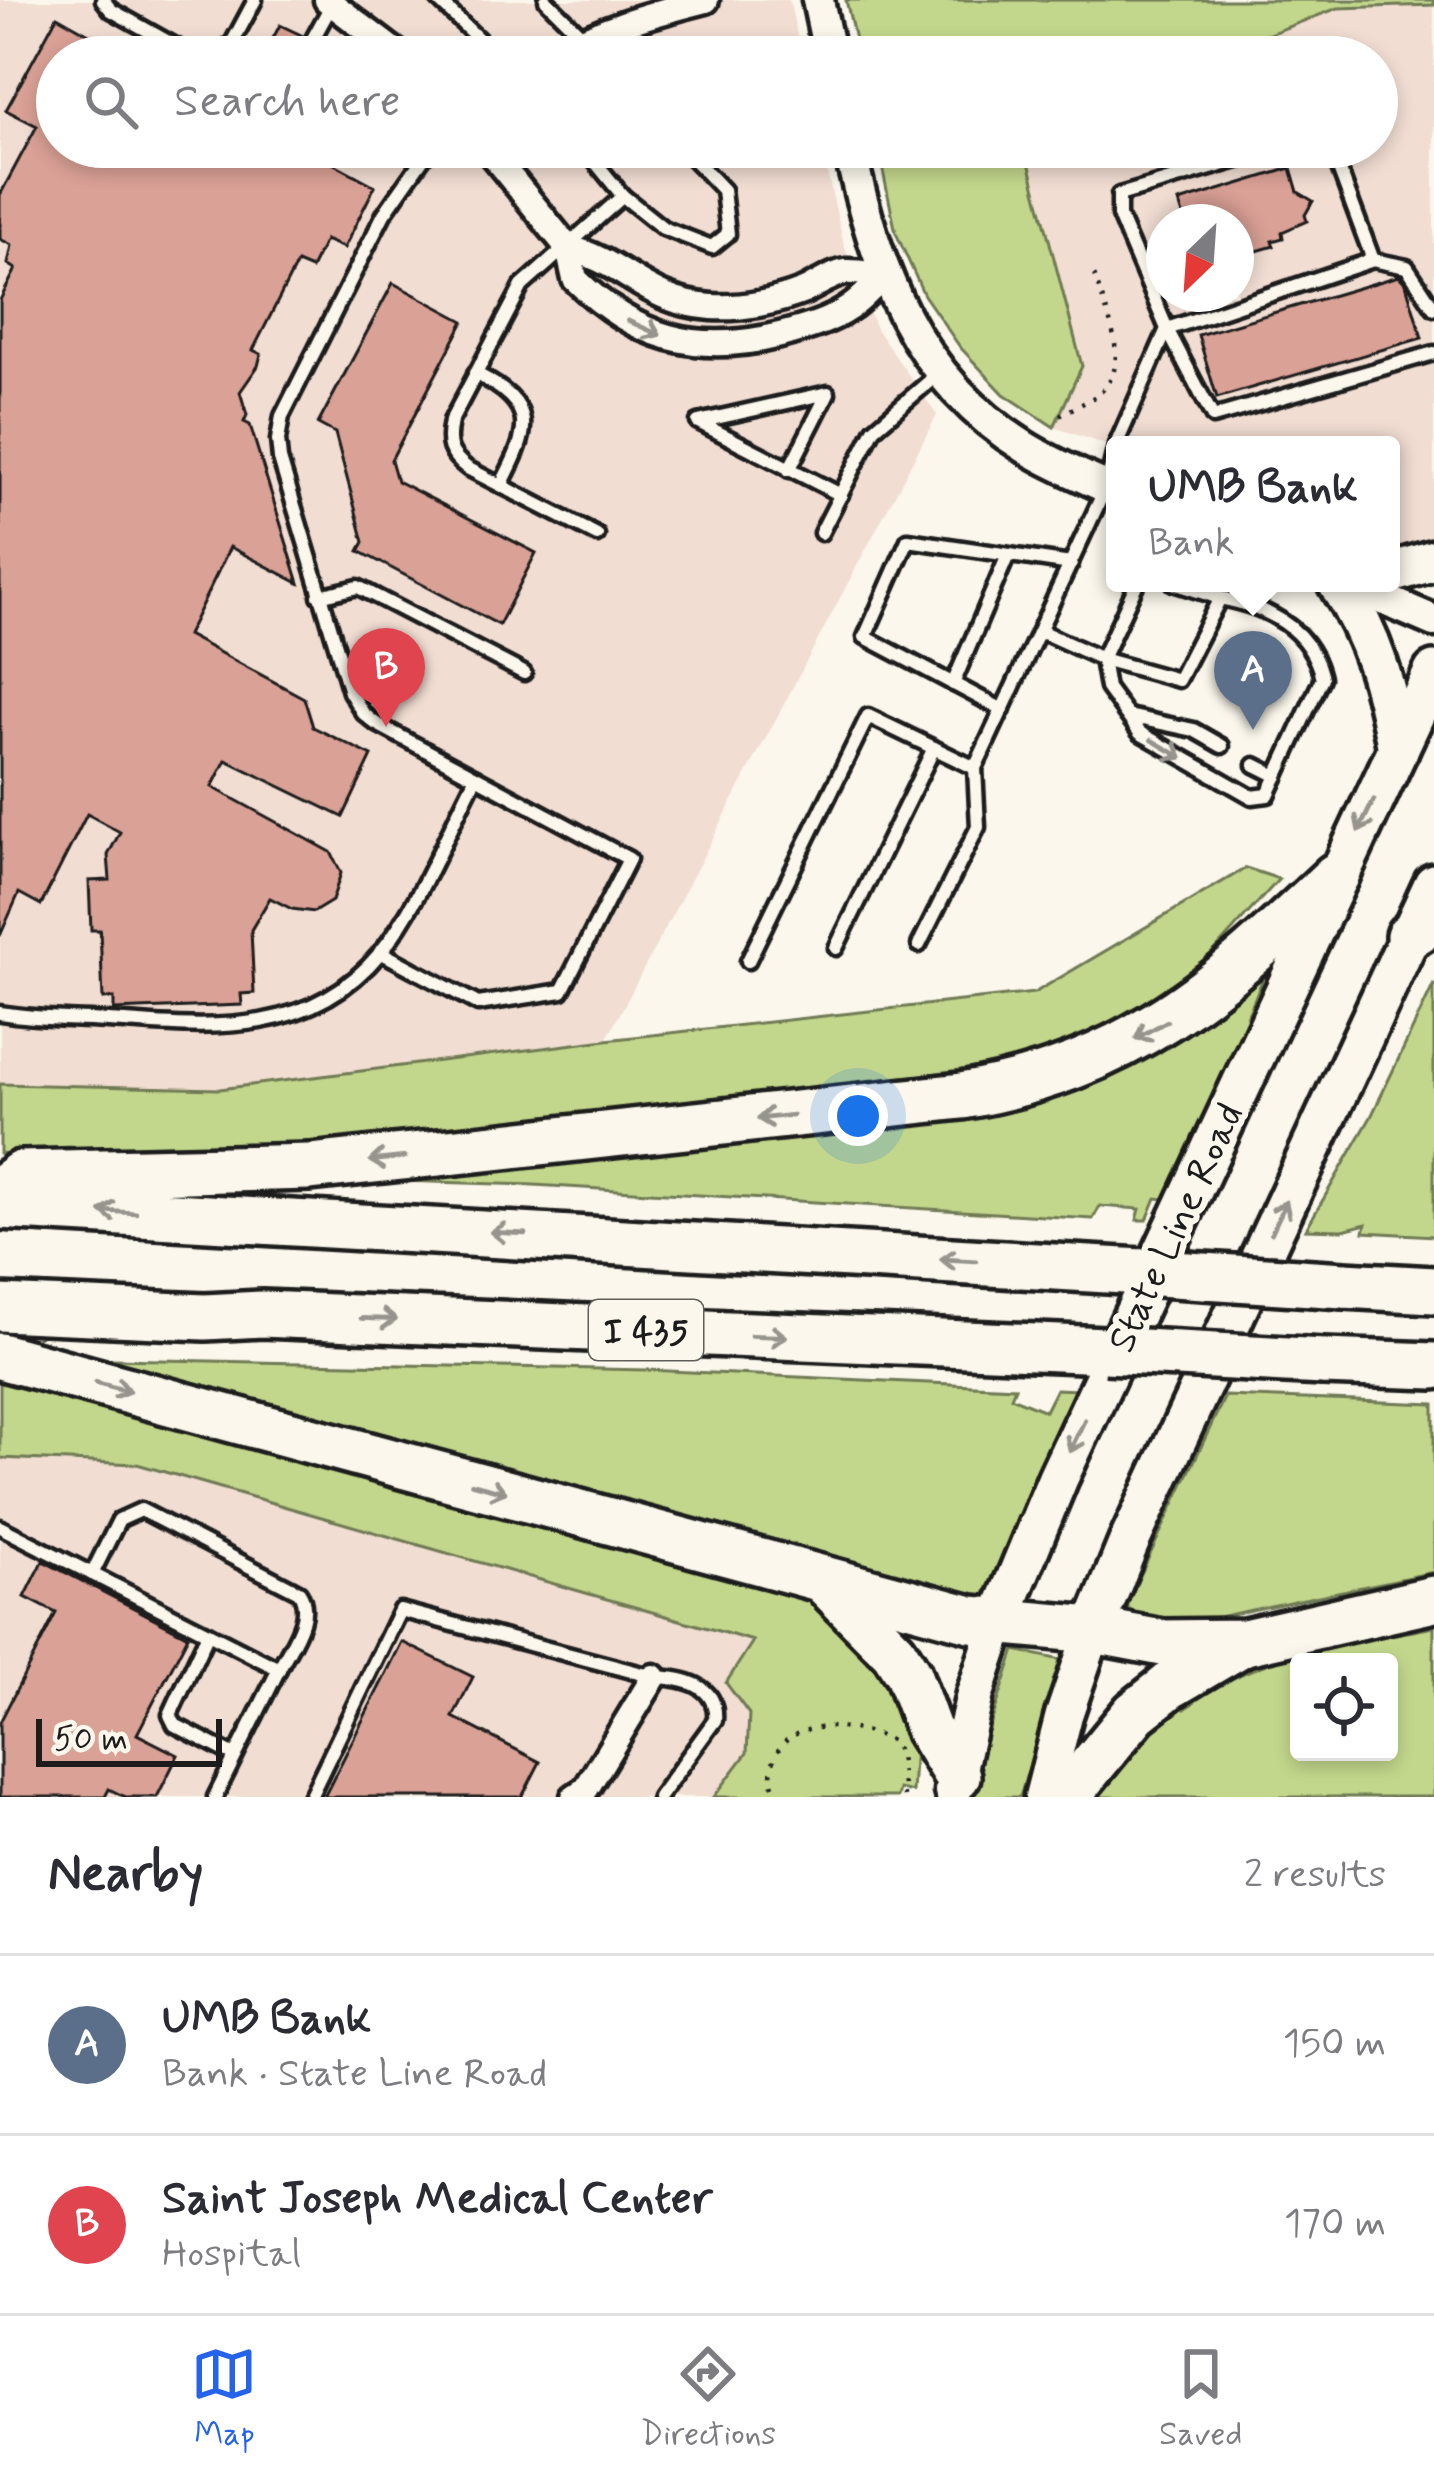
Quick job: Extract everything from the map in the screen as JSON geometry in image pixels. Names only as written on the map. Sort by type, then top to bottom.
[{"type":"highway","points":[[0,1189],[21,1174],[310,1167],[1018,1086],[1104,1054],[1184,1010],[1233,973],[1336,876]]},
{"type":"highway","name":"I 435","points":[[0,1206],[1434,1290]]},
{"type":"highway","name":"I 435","points":[[0,1308],[205,1318],[262,1314],[1434,1366]]},
{"type":"highway","points":[[0,1356],[971,1619],[1093,1630],[1162,1643],[1245,1642],[1434,1599]]},
{"type":"highway","points":[[820,1577],[894,1652],[954,1787]]},
{"type":"highway","points":[[1066,1797],[1135,1713],[1168,1686],[1245,1642]]},
{"type":"main road","points":[[1400,570],[1434,560]]},
{"type":"main road","points":[[1347,592],[1384,677],[1398,750]]},
{"type":"main road","name":"State Line Road","points":[[954,1787],[975,1694],[999,1622],[1058,1478],[1434,672]]},
{"type":"main road","points":[[1043,1797],[1064,1715],[1129,1542],[1422,928],[1434,884]]},
{"type":"street","points":[[611,36],[653,6],[706,0]]},
{"type":"street","points":[[818,0],[826,36]]},
{"type":"street","points":[[330,2],[375,36]]},
{"type":"street","points":[[503,168],[568,248],[574,279],[631,323],[672,340],[706,345],[761,340],[805,329],[850,308],[884,276]]},
{"type":"street","points":[[856,168],[884,276],[905,318],[942,371],[965,399],[1020,444],[1106,487]]},
{"type":"street","points":[[568,248],[601,256],[649,292],[679,303],[717,307],[778,298],[845,272],[884,276]]},
{"type":"street","points":[[1364,592],[1434,621]]},
{"type":"street","points":[[574,1797],[596,1773],[654,1677]]},
{"type":"lane","points":[[103,0],[111,10],[158,36]]},
{"type":"lane","points":[[236,36],[255,0]]},
{"type":"lane","points":[[438,0],[475,36]]},
{"type":"lane","points":[[545,0],[583,36]]},
{"type":"lane","points":[[313,36],[330,2]]},
{"type":"lane","points":[[380,952],[478,1004],[562,991],[629,859],[363,712],[350,692],[319,596],[280,460],[282,416],[384,214],[416,168]]},
{"type":"lane","points":[[600,168],[623,196],[663,228],[712,248],[728,234],[723,190],[702,168]]},
{"type":"lane","points":[[1211,168],[1118,195],[1119,215],[1167,329],[1213,417],[1434,353]]},
{"type":"lane","points":[[1339,168],[1373,260]]},
{"type":"lane","points":[[597,535],[453,457],[447,440],[451,421],[522,286],[623,196]]},
{"type":"lane","points":[[1121,436],[1167,329],[1373,260],[1407,267],[1434,308]]},
{"type":"lane","points":[[821,533],[874,429],[942,371]]},
{"type":"lane","points":[[475,374],[511,395],[524,416],[524,442],[501,485]]},
{"type":"lane","points":[[789,470],[828,393],[698,422],[771,461],[789,470],[841,495]]},
{"type":"lane","points":[[919,945],[978,826],[975,768],[1106,498]]},
{"type":"lane","points":[[1003,710],[865,637],[908,540],[1071,564]]},
{"type":"lane","points":[[952,684],[1008,555]]},
{"type":"lane","points":[[319,596],[358,587],[524,673]]},
{"type":"lane","points":[[1133,592],[1102,659],[1107,688],[1140,733],[1252,797],[1268,795],[1322,678],[1319,665],[1291,623],[1201,592]]},
{"type":"lane","points":[[1040,631],[1102,659],[1178,680],[1220,598]]},
{"type":"lane","points":[[748,962],[868,716],[975,768]]},
{"type":"lane","points":[[1127,716],[1194,730],[1222,746]]},
{"type":"lane","points":[[836,948],[934,748]]},
{"type":"lane","points":[[1256,765],[1277,776]]},
{"type":"lane","points":[[0,1013],[210,1028],[252,1025],[323,1000],[349,984],[380,952],[408,909],[476,777]]},
{"type":"lane","points":[[92,1574],[119,1520],[141,1510],[299,1592],[306,1602],[306,1613],[215,1797]]},
{"type":"lane","points":[[0,1527],[279,1669]]},
{"type":"lane","points":[[310,1797],[400,1610],[654,1677],[689,1681],[703,1689],[716,1710],[708,1733],[659,1797]]},
{"type":"lane","points":[[208,1634],[170,1715],[175,1725],[236,1756]]},
{"type":"path","points":[[1060,415],[1094,397],[1112,379],[1116,367],[1115,346],[1094,274]]},
{"type":"path","points":[[778,1797],[771,1768],[784,1741],[805,1730],[841,1728],[892,1741],[900,1754],[904,1794]]},
{"type":"shaded area","points":[[0,0],[789,0],[797,36],[36,36],[36,168],[826,168],[844,245],[876,329],[937,415],[606,1040],[220,1089],[0,1084]]},
{"type":"shaded area","points":[[1434,5],[1434,536],[1400,548],[1400,436],[1106,436],[1106,445],[1054,427],[1082,366],[1030,168],[1398,168],[1398,36],[1264,36],[1338,8]]},
{"type":"shaded area","points":[[0,1458],[137,1464],[754,1641],[747,1753],[714,1797],[0,1797]]},
{"type":"green space","points":[[846,0],[1434,0],[1434,5],[1338,8],[1264,36],[854,36]]},
{"type":"green space","points":[[882,168],[1030,168],[1082,366],[1054,427],[1004,394],[960,347],[924,295],[896,233]]},
{"type":"green space","points":[[1246,868],[1279,879],[1207,959],[1137,1013],[1057,1050],[983,1067],[739,1099],[217,1156],[0,1153],[0,1084],[220,1089],[1034,993]]},
{"type":"green space","points":[[1259,967],[1266,971],[1247,1017],[1250,1020],[1165,1199],[1156,1198],[1147,1220],[1137,1220],[1140,1209],[1100,1206],[1093,1219],[534,1185],[365,1180],[942,1110]]},
{"type":"green space","points":[[1434,984],[1434,1236],[1364,1232],[1366,1224],[1343,1230],[1306,1229],[1371,1117]]},
{"type":"green space","points":[[64,1358],[647,1370],[1015,1387],[1011,1397],[1045,1411],[1056,1389],[1077,1390],[982,1600]]},
{"type":"green space","points":[[0,1383],[422,1487],[816,1604],[876,1647],[915,1744],[912,1792],[899,1789],[897,1797],[714,1797],[747,1753],[749,1714],[726,1683],[753,1641],[137,1464],[0,1458]]},
{"type":"green space","points":[[1225,1396],[1434,1404],[1434,1572],[1194,1622],[1148,1620],[1128,1609]]},
{"type":"green space","points":[[1434,1627],[1434,1797],[1089,1797],[1108,1760],[1178,1700],[1185,1709],[1242,1674],[1290,1657],[1290,1761],[1398,1761],[1398,1653],[1304,1653]]},
{"type":"green space","points":[[1015,1650],[1061,1660],[1020,1797],[972,1797],[981,1753]]},
{"type":"building","points":[[57,16],[93,36],[46,36]]},
{"type":"building","points":[[280,25],[301,35],[300,36],[274,36]]},
{"type":"building","points":[[36,55],[36,125],[6,110]]},
{"type":"building","points":[[36,128],[36,168],[342,168],[375,186],[344,248],[325,240],[311,269],[297,263],[253,350],[261,354],[258,366],[240,392],[247,415],[244,422],[250,425],[299,583],[230,547],[187,635],[304,698],[313,727],[372,756],[343,817],[226,760],[212,787],[331,852],[341,873],[332,901],[314,912],[292,909],[270,898],[251,930],[254,993],[241,994],[242,1005],[114,1010],[114,998],[103,999],[100,930],[91,930],[89,881],[110,880],[108,855],[120,832],[87,814],[41,905],[19,893],[0,936],[0,300],[16,269],[8,264],[12,245],[0,239],[0,195]]},
{"type":"building","points":[[1291,168],[1298,192],[1313,201],[1305,215],[1307,221],[1282,232],[1283,238],[1272,241],[1274,246],[1254,252],[1254,204],[1179,202]]},
{"type":"building","points":[[1399,276],[1406,284],[1422,338],[1217,398],[1198,335]]},
{"type":"building","points":[[393,283],[464,321],[391,460],[397,481],[536,553],[499,625],[359,551],[364,542],[335,433],[318,424]]},
{"type":"building","points":[[43,1561],[188,1636],[137,1734],[178,1755],[157,1797],[125,1797],[109,1789],[105,1797],[0,1797],[0,1722],[56,1613],[25,1597]]},
{"type":"building","points":[[402,1642],[473,1677],[453,1717],[540,1762],[522,1797],[324,1797]]},
{"type":"place","name":"Saint Joseph Medical Center","points":[[386,727]]},
{"type":"place","name":"UMB Bank","points":[[1253,730]]}]
